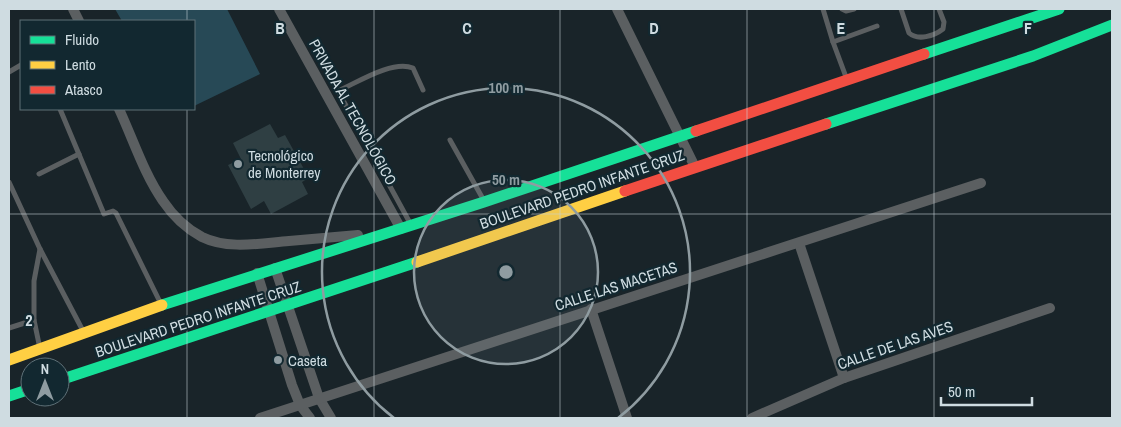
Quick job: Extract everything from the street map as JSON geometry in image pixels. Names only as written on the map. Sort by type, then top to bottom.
[{"type":"highway","name":"BOULEVARD PEDRO INFANTE CRUZ","points":[[9,360],[161,305],[484,202],[1059,9]]},
{"type":"highway","name":"BOULEVARD PEDRO INFANTE CRUZ","points":[[70,377],[269,312],[695,166],[1033,56],[1112,25]]},
{"type":"street","name":"PRIVADA AL TECNOLÓGICO","points":[[279,9],[406,227]]},
{"type":"street","points":[[617,9],[695,166]]},
{"type":"street","points":[[119,110],[154,187],[163,201],[187,228],[204,238],[225,243],[250,244],[388,233]]},
{"type":"street","name":"CALLE LAS MACETAS","points":[[260,418],[591,309],[799,244],[981,183]]},
{"type":"street","points":[[799,244],[844,378]]},
{"type":"street","points":[[275,268],[319,398],[332,418]]},
{"type":"street","points":[[257,273],[292,385],[300,405],[310,418]]},
{"type":"street","name":"CALLE DE LAS AVES","points":[[752,418],[844,378],[1050,308]]},
{"type":"street","points":[[591,309],[627,418]]},
{"type":"lane","points":[[823,9],[846,79]]},
{"type":"lane","points":[[842,9],[846,11],[854,9]]},
{"type":"lane","points":[[901,9],[909,33],[912,36],[920,37],[943,29],[944,22],[939,9]]},
{"type":"lane","points":[[833,42],[877,26]]},
{"type":"lane","points":[[406,227],[338,91],[388,68],[400,65],[413,68],[423,90]]},
{"type":"lane","points":[[60,110],[104,214],[116,212],[161,305]]},
{"type":"lane","points":[[450,140],[484,202]]},
{"type":"lane","points":[[39,174],[79,154]]},
{"type":"lane","points":[[9,182],[83,332]]},
{"type":"lane","points":[[40,248],[34,281],[34,320],[40,348]]},
{"type":"lane","points":[[9,328],[34,320]]},
{"type":"shaded area","points":[[115,9],[227,9],[260,74],[195,106],[195,20],[121,20]]},
{"type":"building","points":[[270,124],[278,138],[285,135],[309,178],[302,182],[308,194],[271,214],[264,201],[251,209],[228,165],[241,159],[233,143]]},
{"type":"traffic: fast","points":[[924,54],[1059,9]]},
{"type":"traffic: fast","points":[[826,124],[1033,56],[1112,25]]},
{"type":"traffic: fast","points":[[162,305],[484,202],[696,131]]},
{"type":"traffic: fast","points":[[70,377],[417,262]]},
{"type":"traffic: fast","points":[[9,396],[20,392]]},
{"type":"traffic: slow","points":[[417,262],[625,191]]},
{"type":"traffic: slow","points":[[9,360],[162,305]]},
{"type":"traffic: jam","points":[[696,131],[924,54]]},
{"type":"traffic: jam","points":[[625,191],[826,124]]},
{"type":"place","name":"Tecnológico de Monterrey","points":[[238,164]]},
{"type":"place","name":"Caseta","points":[[278,360]]}]
